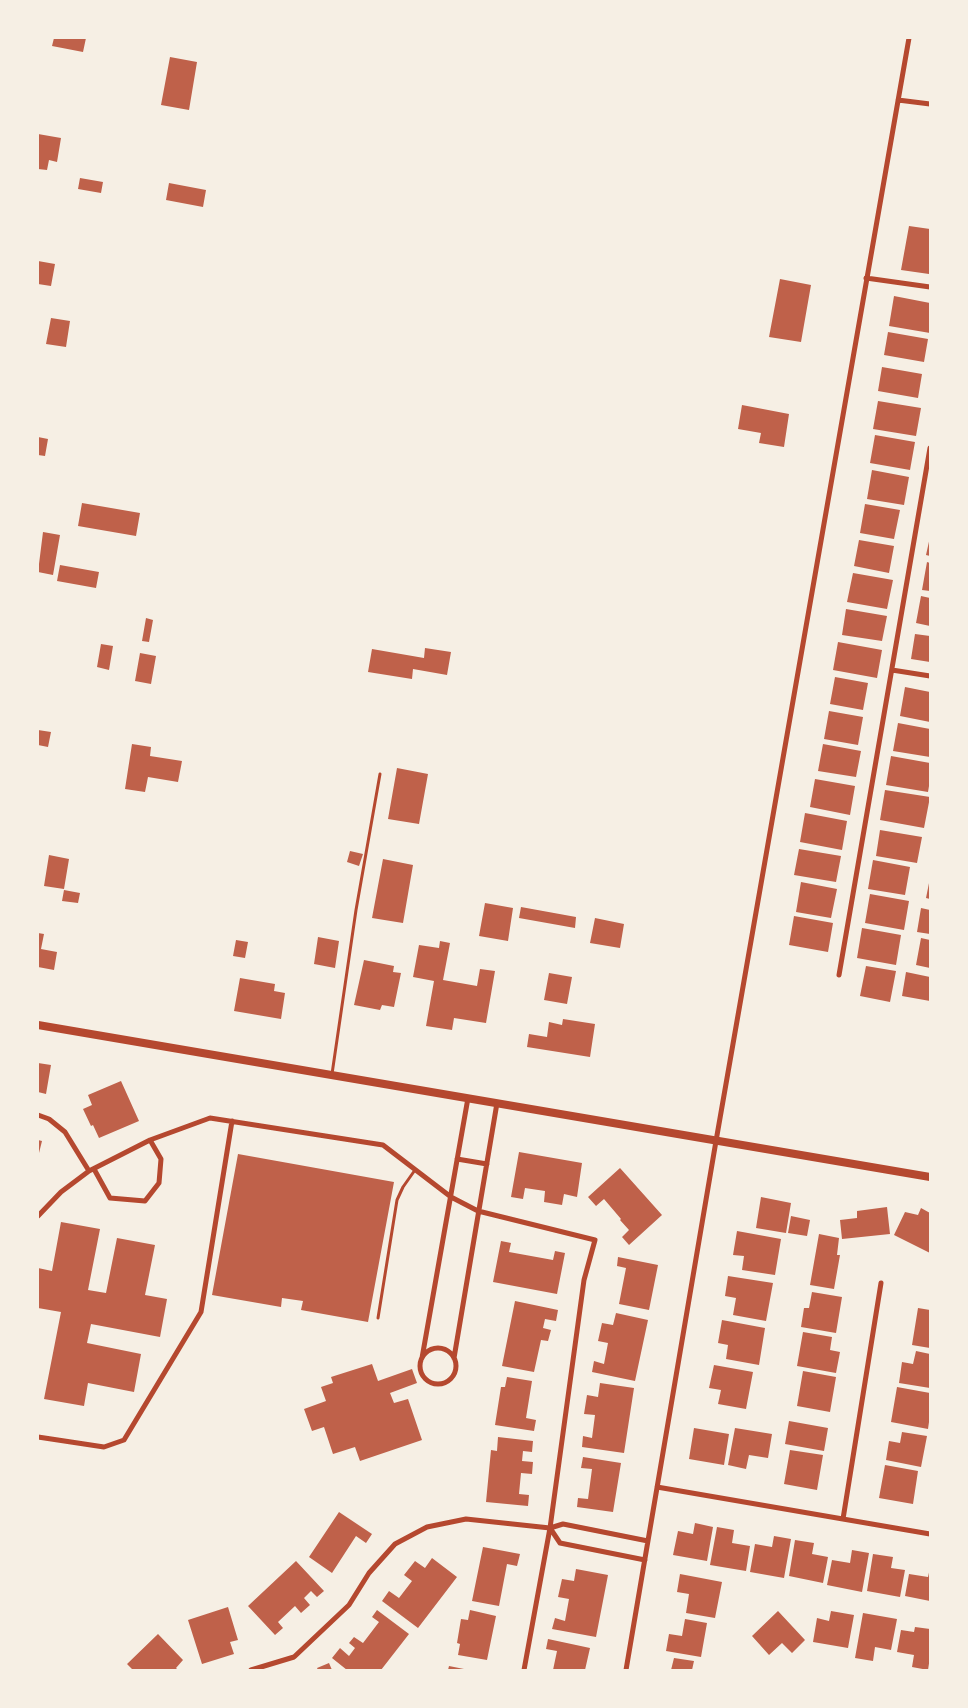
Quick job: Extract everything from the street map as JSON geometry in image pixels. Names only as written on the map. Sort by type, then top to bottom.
[{"type":"street","points":[[626,1670],[908,38]]},
{"type":"street","points":[[898,100],[930,104]]},
{"type":"street","points":[[866,278],[930,287]]},
{"type":"street","points":[[839,975],[930,448]]},
{"type":"street","points":[[892,670],[930,676]]},
{"type":"street","points":[[38,1025],[930,1177]]},
{"type":"street","points":[[468,1098],[420,1363],[422,1374],[429,1382],[440,1384],[446,1382],[454,1375],[454,1358],[497,1103]]},
{"type":"street","points":[[38,1115],[49,1119],[65,1132],[110,1198],[145,1200],[159,1183],[161,1158],[150,1140]]},
{"type":"street","points":[[38,1216],[62,1192],[91,1170],[150,1140],[210,1118],[383,1146],[450,1197],[478,1211],[594,1240],[584,1280],[550,1528],[524,1670]]},
{"type":"street","points":[[38,1437],[104,1447],[124,1440],[201,1312],[232,1121]]},
{"type":"street","points":[[457,1158],[487,1164]]},
{"type":"street","points":[[843,1519],[881,1284]]},
{"type":"street","points":[[422,1358],[430,1350],[436,1349],[446,1350],[454,1358]]},
{"type":"street","points":[[657,1487],[930,1534]]},
{"type":"street","points":[[251,1670],[294,1657],[349,1605],[369,1573],[395,1544],[427,1527],[466,1519],[550,1528],[563,1524],[648,1541]]},
{"type":"street","points":[[550,1528],[560,1543],[645,1560]]},
{"type":"lane","points":[[332,1075],[356,910],[380,774]]},
{"type":"lane","points":[[378,1318],[399,1193],[416,1170]]},
{"type":"building","points":[[54,38],[86,38],[83,52],[52,46]]},
{"type":"building","points":[[170,57],[197,62],[189,110],[161,105]]},
{"type":"building","points":[[38,134],[61,138],[57,162],[49,160],[47,170],[38,169]]},
{"type":"building","points":[[80,178],[103,182],[101,193],[78,189]]},
{"type":"building","points":[[169,183],[206,190],[203,207],[166,200]]},
{"type":"building","points":[[909,226],[930,229],[929,274],[901,270]]},
{"type":"building","points":[[38,261],[55,264],[51,286],[38,284]]},
{"type":"building","points":[[780,279],[811,285],[801,342],[769,337]]},
{"type":"building","points":[[894,296],[930,303],[930,333],[889,326]]},
{"type":"building","points":[[51,318],[70,321],[66,347],[46,344]]},
{"type":"building","points":[[888,332],[928,339],[924,362],[884,355]]},
{"type":"building","points":[[882,367],[922,374],[918,398],[878,391]]},
{"type":"building","points":[[878,401],[921,408],[916,436],[873,429]]},
{"type":"building","points":[[742,405],[789,414],[784,447],[759,443],[761,433],[738,429]]},
{"type":"building","points":[[875,435],[915,442],[910,470],[870,463]]},
{"type":"building","points":[[38,437],[48,439],[45,456],[38,455]]},
{"type":"building","points":[[872,470],[909,477],[904,505],[867,499]]},
{"type":"building","points":[[82,503],[140,513],[136,536],[78,526]]},
{"type":"building","points":[[865,504],[900,510],[894,539],[860,533]]},
{"type":"building","points":[[43,532],[60,535],[53,575],[38,572]]},
{"type":"building","points":[[930,537],[930,556],[926,555]]},
{"type":"building","points":[[859,540],[894,546],[889,573],[854,566]]},
{"type":"building","points":[[927,562],[930,563],[930,591],[922,590]]},
{"type":"building","points":[[60,565],[99,572],[96,588],[57,581]]},
{"type":"building","points":[[853,573],[893,580],[887,609],[847,602]]},
{"type":"building","points":[[921,596],[930,598],[930,626],[916,623]]},
{"type":"building","points":[[846,609],[887,616],[882,641],[842,635]]},
{"type":"building","points":[[146,618],[153,620],[149,642],[142,641]]},
{"type":"building","points":[[915,634],[930,636],[930,662],[911,659]]},
{"type":"building","points":[[838,642],[882,650],[877,678],[833,670]]},
{"type":"building","points":[[101,644],[113,646],[109,670],[97,667]]},
{"type":"building","points":[[425,648],[451,652],[447,675],[413,669],[412,679],[368,672],[372,649],[424,658]]},
{"type":"building","points":[[140,653],[156,656],[151,684],[135,681]]},
{"type":"building","points":[[835,677],[868,683],[863,710],[830,704]]},
{"type":"building","points":[[905,687],[930,692],[930,722],[900,716]]},
{"type":"building","points":[[829,711],[863,717],[858,745],[824,739]]},
{"type":"building","points":[[898,723],[930,729],[930,757],[893,751]]},
{"type":"building","points":[[38,730],[51,732],[48,747],[38,745]]},
{"type":"building","points":[[132,744],[151,747],[150,756],[182,761],[178,782],[148,777],[145,792],[125,789]]},
{"type":"building","points":[[823,744],[861,751],[856,777],[818,771]]},
{"type":"building","points":[[891,756],[930,763],[928,792],[886,785]]},
{"type":"building","points":[[397,768],[428,774],[419,824],[388,819]]},
{"type":"building","points":[[815,779],[855,786],[850,815],[810,807]]},
{"type":"building","points":[[885,790],[930,797],[924,828],[880,820]]},
{"type":"building","points":[[805,813],[847,821],[842,850],[800,842]]},
{"type":"building","points":[[880,830],[922,837],[917,863],[876,856]]},
{"type":"building","points":[[799,849],[841,856],[836,882],[794,875]]},
{"type":"building","points":[[350,851],[363,854],[359,866],[347,862]]},
{"type":"building","points":[[49,855],[69,859],[64,889],[44,886]]},
{"type":"building","points":[[383,859],[413,865],[403,923],[372,918]]},
{"type":"building","points":[[873,860],[910,867],[905,895],[868,889]]},
{"type":"building","points":[[930,878],[930,899],[926,898]]},
{"type":"building","points":[[801,882],[837,889],[831,918],[796,912]]},
{"type":"building","points":[[64,890],[80,893],[78,903],[62,901]]},
{"type":"building","points":[[870,894],[909,901],[904,930],[865,923]]},
{"type":"building","points":[[485,903],[513,908],[508,941],[479,936]]},
{"type":"building","points":[[521,907],[576,917],[575,928],[519,918]]},
{"type":"building","points":[[921,908],[930,910],[930,934],[917,932]]},
{"type":"building","points":[[794,916],[833,923],[828,952],[789,945]]},
{"type":"building","points":[[595,918],[624,924],[620,948],[590,943]]},
{"type":"building","points":[[862,928],[901,935],[896,965],[857,958]]},
{"type":"building","points":[[38,933],[44,934],[41,949],[57,952],[54,970],[38,967]]},
{"type":"building","points":[[318,937],[339,941],[335,968],[314,964]]},
{"type":"building","points":[[921,938],[930,940],[930,968],[916,965]]},
{"type":"building","points":[[236,940],[248,942],[245,958],[233,956]]},
{"type":"building","points":[[440,941],[450,943],[443,980],[477,986],[480,969],[495,971],[486,1023],[454,1018],[452,1030],[426,1026],[434,981],[413,977],[419,945],[439,948]]},
{"type":"building","points":[[364,960],[394,966],[393,972],[401,973],[394,1007],[382,1005],[380,1010],[354,1005]]},
{"type":"building","points":[[866,966],[896,971],[890,1002],[860,996]]},
{"type":"building","points":[[906,972],[930,977],[930,1001],[902,996]]},
{"type":"building","points":[[549,973],[572,977],[567,1004],[544,1000]]},
{"type":"building","points":[[240,978],[275,984],[274,991],[285,993],[281,1019],[234,1011]]},
{"type":"building","points":[[563,1019],[595,1024],[590,1057],[527,1047],[529,1034],[547,1037],[549,1022],[562,1025]]},
{"type":"building","points":[[38,1063],[51,1065],[46,1094],[38,1092]]},
{"type":"building","points":[[121,1081],[139,1121],[99,1138],[83,1109],[92,1105],[88,1095]]},
{"type":"building","points":[[38,1140],[42,1141],[38,1157]]},
{"type":"building","points":[[519,1152],[582,1163],[577,1197],[564,1194],[562,1205],[544,1202],[545,1191],[525,1188],[523,1199],[511,1197]]},
{"type":"building","points":[[238,1154],[394,1182],[368,1322],[301,1310],[303,1301],[282,1298],[281,1307],[212,1295]]},
{"type":"building","points":[[620,1168],[662,1215],[629,1245],[622,1237],[629,1230],[604,1199],[596,1206],[588,1197]]},
{"type":"building","points":[[761,1197],[791,1203],[786,1233],[756,1228]]},
{"type":"building","points":[[887,1207],[890,1234],[842,1239],[840,1220],[857,1218],[857,1211]]},
{"type":"building","points":[[921,1208],[930,1213],[930,1253],[894,1235],[905,1212],[918,1215]]},
{"type":"building","points":[[791,1216],[810,1220],[807,1236],[788,1233]]},
{"type":"building","points":[[61,1222],[100,1229],[88,1290],[106,1293],[117,1238],[155,1245],[145,1295],[167,1299],[160,1337],[91,1324],[87,1343],[141,1354],[134,1392],[88,1383],[84,1406],[44,1399],[61,1312],[38,1308],[38,1268],[52,1271]]},
{"type":"building","points":[[737,1231],[781,1239],[775,1275],[742,1270],[744,1256],[733,1255]]},
{"type":"building","points":[[819,1234],[839,1238],[837,1255],[840,1255],[834,1289],[810,1285]]},
{"type":"building","points":[[501,1241],[511,1243],[509,1252],[553,1260],[555,1251],[565,1253],[557,1294],[493,1282]]},
{"type":"building","points":[[618,1257],[658,1265],[649,1310],[619,1304],[626,1268],[617,1266]]},
{"type":"building","points":[[728,1276],[773,1283],[766,1321],[733,1315],[736,1298],[725,1296]]},
{"type":"building","points":[[812,1292],[842,1297],[836,1333],[801,1327],[804,1308],[809,1308]]},
{"type":"building","points":[[515,1301],[558,1310],[556,1321],[545,1319],[543,1328],[551,1330],[548,1341],[541,1340],[534,1372],[502,1366]]},
{"type":"building","points":[[918,1308],[930,1310],[930,1348],[912,1345]]},
{"type":"building","points":[[616,1313],[648,1320],[635,1381],[592,1372],[594,1361],[604,1364],[608,1343],[598,1341],[602,1323],[613,1325]]},
{"type":"building","points":[[722,1320],[765,1328],[759,1365],[726,1359],[728,1345],[718,1343]]},
{"type":"building","points":[[803,1332],[832,1337],[830,1350],[840,1352],[836,1373],[797,1366]]},
{"type":"building","points":[[916,1351],[930,1354],[930,1388],[899,1383],[902,1362],[913,1364]]},
{"type":"building","points":[[372,1364],[378,1381],[412,1369],[417,1383],[390,1393],[394,1403],[408,1399],[422,1440],[360,1461],[355,1447],[333,1454],[324,1427],[312,1431],[304,1409],[326,1401],[321,1387],[333,1383],[331,1377]]},
{"type":"building","points":[[714,1365],[753,1372],[746,1409],[718,1404],[721,1390],[709,1388]]},
{"type":"building","points":[[803,1371],[836,1377],[830,1412],[797,1406]]},
{"type":"building","points":[[507,1377],[532,1381],[526,1418],[536,1420],[534,1431],[495,1425],[501,1387],[505,1387]]},
{"type":"building","points":[[600,1383],[634,1388],[624,1453],[582,1447],[583,1436],[592,1438],[595,1415],[584,1414],[587,1395],[598,1397]]},
{"type":"building","points":[[897,1387],[930,1393],[928,1429],[891,1422]]},
{"type":"building","points":[[789,1421],[828,1428],[824,1451],[785,1444]]},
{"type":"building","points":[[694,1428],[729,1434],[724,1465],[689,1459]]},
{"type":"building","points":[[735,1428],[772,1434],[768,1458],[749,1455],[746,1469],[728,1465]]},
{"type":"building","points":[[902,1432],[927,1436],[921,1467],[886,1460],[889,1441],[900,1443]]},
{"type":"building","points":[[498,1437],[533,1441],[532,1452],[523,1451],[522,1461],[533,1462],[532,1474],[521,1473],[519,1494],[529,1495],[528,1506],[486,1502],[491,1450],[497,1451]]},
{"type":"building","points":[[790,1450],[823,1455],[817,1490],[784,1484]]},
{"type":"building","points":[[583,1457],[621,1463],[613,1512],[577,1507],[578,1498],[588,1499],[592,1469],[581,1468]]},
{"type":"building","points":[[885,1465],[918,1471],[913,1504],[879,1498]]},
{"type":"building","points":[[339,1512],[372,1534],[366,1543],[356,1536],[332,1573],[309,1557]]},
{"type":"building","points":[[695,1523],[713,1527],[707,1561],[673,1555],[678,1531],[693,1534]]},
{"type":"building","points":[[717,1527],[734,1530],[732,1543],[750,1546],[746,1571],[710,1565]]},
{"type":"building","points":[[774,1536],[791,1539],[784,1578],[750,1572],[755,1544],[772,1547]]},
{"type":"building","points":[[795,1540],[814,1543],[812,1554],[828,1557],[823,1583],[789,1576]]},
{"type":"building","points":[[483,1547],[520,1554],[517,1566],[507,1564],[499,1606],[472,1601]]},
{"type":"building","points":[[852,1550],[869,1553],[862,1592],[827,1585],[832,1560],[850,1563]]},
{"type":"building","points":[[873,1554],[893,1557],[891,1568],[905,1570],[900,1597],[867,1591]]},
{"type":"building","points":[[432,1558],[457,1577],[418,1628],[382,1601],[389,1591],[399,1598],[412,1581],[404,1575],[415,1561],[425,1568]]},
{"type":"building","points":[[296,1561],[324,1591],[317,1597],[311,1591],[304,1598],[310,1605],[301,1613],[295,1606],[278,1622],[283,1628],[275,1635],[248,1606]]},
{"type":"building","points":[[930,1568],[930,1601],[905,1596],[909,1574],[928,1577]]},
{"type":"building","points":[[576,1569],[608,1575],[596,1637],[552,1629],[555,1618],[565,1621],[569,1599],[558,1597],[562,1579],[574,1581]]},
{"type":"building","points":[[680,1574],[722,1582],[715,1618],[686,1613],[689,1594],[677,1592]]},
{"type":"building","points":[[228,1607],[238,1640],[230,1642],[234,1654],[202,1664],[188,1620]]},
{"type":"building","points":[[377,1610],[409,1634],[381,1670],[347,1670],[332,1658],[340,1648],[349,1656],[355,1648],[349,1643],[354,1637],[363,1643],[379,1622],[372,1617]]},
{"type":"building","points":[[470,1610],[496,1616],[487,1660],[458,1655],[460,1644],[457,1643],[461,1619],[468,1620]]},
{"type":"building","points":[[778,1611],[805,1640],[792,1653],[782,1643],[769,1655],[752,1636]]},
{"type":"building","points":[[831,1611],[854,1615],[848,1648],[813,1642],[817,1618],[829,1621]]},
{"type":"building","points":[[863,1613],[897,1619],[891,1650],[875,1647],[873,1661],[855,1658]]},
{"type":"building","points":[[685,1619],[707,1623],[701,1657],[666,1651],[669,1634],[682,1636]]},
{"type":"building","points":[[915,1627],[930,1629],[928,1670],[912,1667],[914,1655],[897,1652],[901,1630],[914,1632]]},
{"type":"building","points":[[158,1634],[183,1660],[176,1668],[178,1670],[133,1670],[127,1664]]},
{"type":"building","points":[[548,1639],[590,1648],[585,1670],[553,1670],[557,1651],[546,1649]]},
{"type":"building","points":[[674,1658],[694,1661],[692,1670],[671,1670]]},
{"type":"building","points":[[329,1663],[332,1670],[318,1670],[317,1668]]},
{"type":"building","points":[[449,1666],[469,1670],[448,1670]]}]
